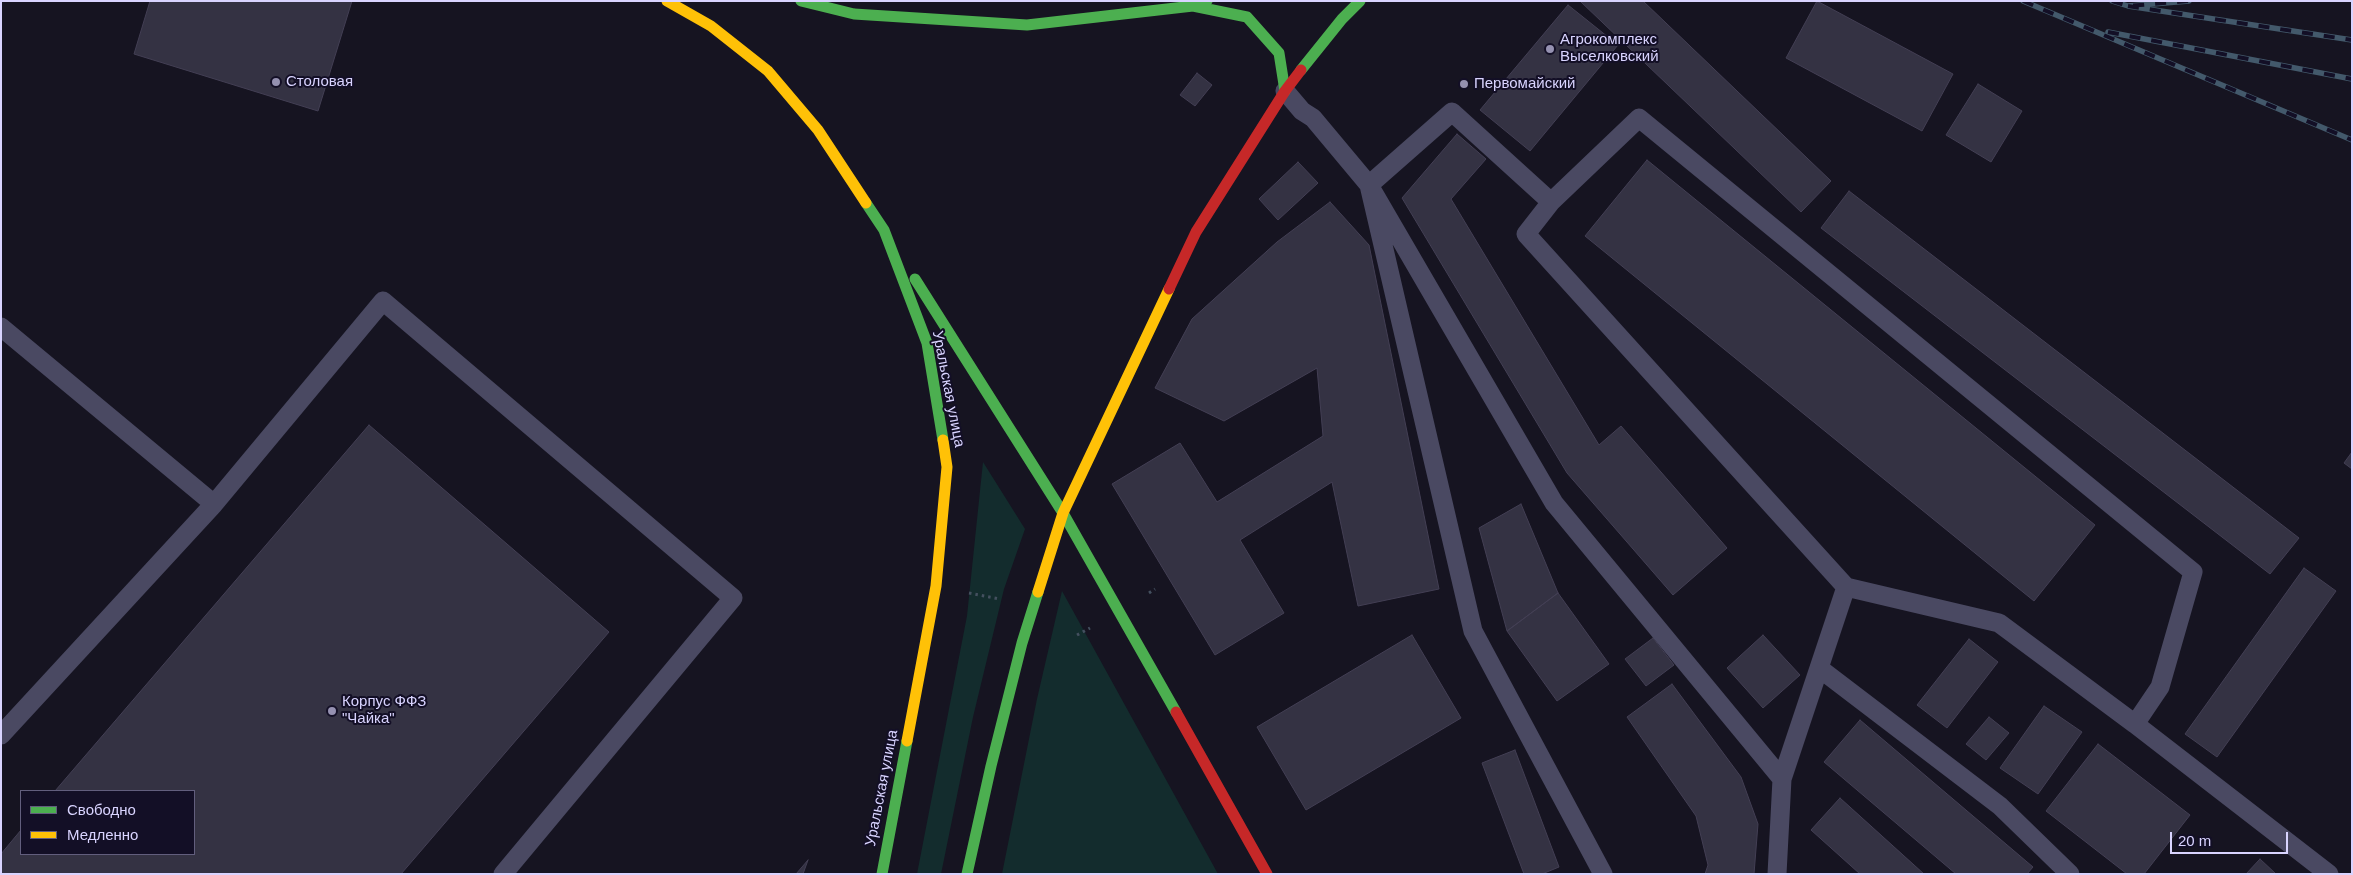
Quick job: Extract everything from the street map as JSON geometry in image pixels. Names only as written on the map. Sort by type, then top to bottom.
[{"type":"main road","name":"Уральская улица","points":[[667,1],[711,26],[768,71],[818,130],[884,230],[927,343],[947,467],[936,586],[882,874]]},
{"type":"main road","points":[[801,1],[854,14],[1027,25],[1193,6],[1206,1]]},
{"type":"main road","points":[[967,874],[991,766],[1032,610],[1063,513],[1196,232],[1285,91],[1342,19],[1360,1]]},
{"type":"main road","points":[[1193,6],[1248,17],[1279,53],[1285,91]]},
{"type":"main road","points":[[884,230],[1063,513],[1267,874]]},
{"type":"lane","points":[[1285,91],[1302,111],[1313,118],[1369,185],[1554,503],[1782,779]]},
{"type":"lane","points":[[1369,185],[1452,112],[1551,202]]},
{"type":"lane","points":[[2135,724],[2160,687],[2193,572],[1639,118],[1551,202],[1526,234],[1846,587],[1999,623],[2135,724],[2330,874]]},
{"type":"lane","points":[[1369,185],[1473,631],[1603,874]]},
{"type":"lane","points":[[1,735],[214,504],[383,302],[733,598],[503,874]]},
{"type":"lane","points":[[1,327],[214,504]]},
{"type":"lane","points":[[1777,874],[1782,779],[1846,587]]},
{"type":"lane","points":[[1819,668],[2000,806],[2070,874]]},
{"type":"path","points":[[936,586],[1012,602],[1032,610]]},
{"type":"green space","points":[[983,462],[1025,529],[1004,589],[973,717],[941,874],[917,874],[967,616]]},
{"type":"green space","points":[[1062,591],[1218,874],[1002,874],[1037,699]]},
{"type":"building","name":"Столовая","points":[[150,1],[352,1],[318,111],[134,54]]},
{"type":"building","points":[[1580,1],[1643,1],[1831,181],[1801,212]]},
{"type":"building","points":[[1817,1],[1953,74],[1922,131],[1786,58]]},
{"type":"building","points":[[1568,5],[1618,45],[1530,151],[1480,110]]},
{"type":"building","points":[[1197,73],[1212,85],[1195,106],[1180,95]]},
{"type":"building","points":[[1978,84],[2022,111],[1991,162],[1946,135]]},
{"type":"building","points":[[1457,134],[1486,159],[1451,199],[1599,445],[1621,426],[1727,548],[1673,595],[1567,473],[1402,198]]},
{"type":"building","points":[[1647,160],[2095,525],[2034,601],[1585,236]]},
{"type":"building","points":[[1298,162],[1318,183],[1278,220],[1259,199]]},
{"type":"building","points":[[1849,191],[2299,538],[2270,574],[1821,228]]},
{"type":"building","points":[[1330,202],[1369,245],[1439,589],[1358,606],[1332,482],[1240,540],[1284,613],[1215,655],[1112,484],[1180,443],[1217,502],[1323,436],[1317,368],[1224,421],[1155,388],[1192,319],[1277,242]]},
{"type":"building","name":"Корпус ФФЗ \"Чайка\"","points":[[369,425],[609,632],[401,874],[1,874],[1,854],[20,831],[20,855],[195,855],[195,790],[56,790]]},
{"type":"building","points":[[2352,452],[2352,469],[2344,463]]},
{"type":"building","points":[[1521,504],[1558,593],[1507,631],[1479,528]]},
{"type":"building","points":[[2304,568],[2336,591],[2217,757],[2185,734]]},
{"type":"building","points":[[1558,593],[1609,664],[1557,701],[1507,631]]},
{"type":"building","points":[[1412,635],[1461,718],[1306,810],[1257,727]]},
{"type":"building","points":[[1763,635],[1800,675],[1763,708],[1727,668]]},
{"type":"building","points":[[1653,638],[1674,665],[1646,686],[1625,659]]},
{"type":"building","points":[[1969,639],[1998,662],[1947,728],[1917,705]]},
{"type":"building","points":[[1672,684],[1741,777],[1758,824],[1754,874],[1705,874],[1708,865],[1696,816],[1627,717]]},
{"type":"building","points":[[2044,706],[2082,732],[2038,794],[2000,768]]},
{"type":"building","points":[[1989,717],[2009,733],[1986,760],[1966,744]]},
{"type":"building","points":[[1860,720],[2033,867],[2027,874],[1956,874],[1824,762]]},
{"type":"building","points":[[2098,744],[2190,815],[2144,874],[2127,874],[2046,811]]},
{"type":"building","points":[[1515,750],[1559,867],[1542,874],[1524,874],[1482,763]]},
{"type":"building","points":[[1840,798],[1924,874],[1860,874],[1811,830]]},
{"type":"building","points":[[2260,859],[2276,874],[2246,874]]},
{"type":"building","points":[[808,860],[803,874],[796,874]]},
{"type":"railway","points":[[2023,1],[2352,140]]},
{"type":"railway","points":[[2112,1],[2128,6],[2189,1]]},
{"type":"railway","points":[[2128,6],[2352,40]]},
{"type":"railway","points":[[2108,32],[2352,79]]},
{"type":"traffic: fast","points":[[801,1],[854,14],[1027,25],[1193,6],[1207,1]]},
{"type":"traffic: fast","points":[[1301,70],[1342,19],[1360,1]]},
{"type":"traffic: fast","points":[[1193,6],[1247,17],[1279,53],[1285,91]]},
{"type":"traffic: fast","points":[[866,203],[884,230],[927,343],[943,440]]},
{"type":"traffic: fast","points":[[915,279],[1063,513],[1176,712]]},
{"type":"traffic: fast","points":[[967,874],[991,766],[1022,643],[1038,592]]},
{"type":"traffic: fast","points":[[882,874],[907,741]]},
{"type":"traffic: slow","points":[[667,1],[711,26],[768,71],[818,130],[866,203]]},
{"type":"traffic: slow","points":[[1038,592],[1063,513],[1169,289]]},
{"type":"traffic: slow","points":[[907,741],[936,586],[947,467],[943,440]]},
{"type":"traffic: jam","points":[[1169,289],[1196,232],[1285,91],[1301,70]]},
{"type":"traffic: jam","points":[[1176,712],[1267,874]]},
{"type":"place","name":"Агрокомплекс Выселковский","points":[[1550,49]]},
{"type":"place","name":"Столовая","points":[[276,82]]},
{"type":"place","name":"Первомайский","points":[[1464,84]]},
{"type":"place","name":"Корпус ФФЗ \"Чайка\"","points":[[332,711]]}]
